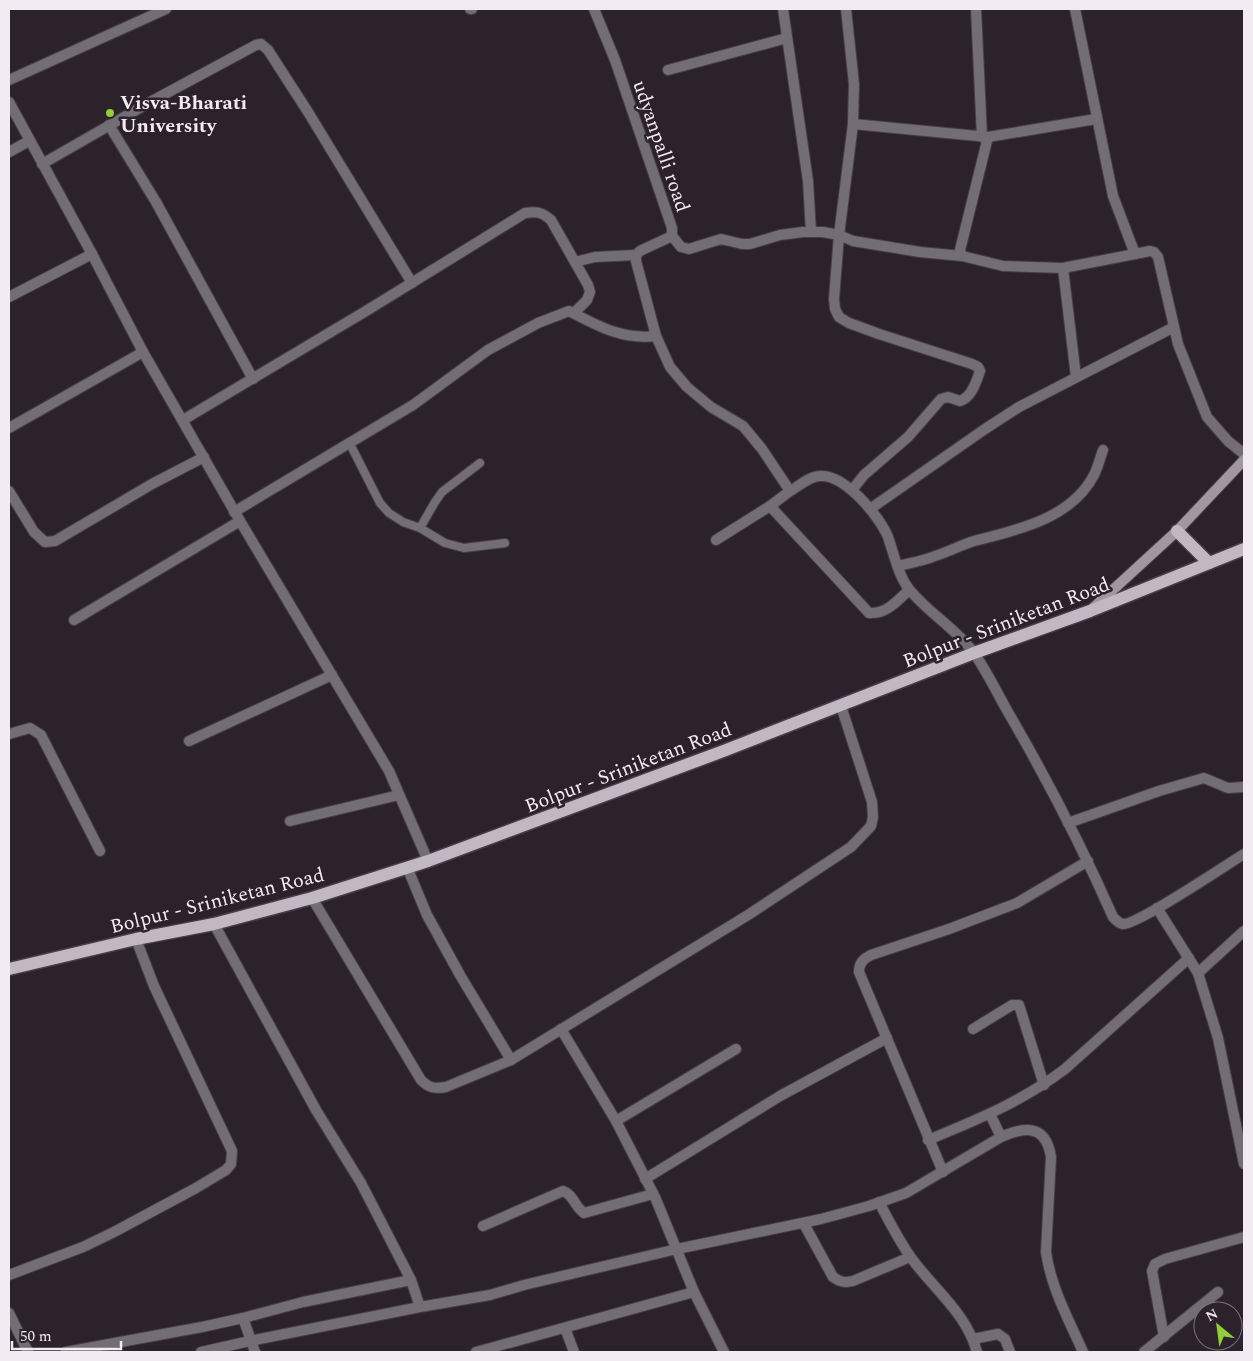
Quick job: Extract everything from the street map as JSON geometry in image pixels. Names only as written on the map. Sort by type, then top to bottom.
[{"type":"main road","points":[[1177,531],[1209,563]]},
{"type":"main road","name":"Bolpur - Sriniketan Road","points":[[9,969],[136,939],[214,924],[312,898],[428,861],[841,706],[974,653],[1090,611],[1244,549]]},
{"type":"street","points":[[9,80],[166,9]]},
{"type":"street","name":"udyanpalli road","points":[[594,9],[628,99],[672,228],[672,236],[640,251],[636,256]]},
{"type":"street","points":[[783,9],[808,180],[810,232]]},
{"type":"street","points":[[846,9],[854,84],[853,124],[838,235],[835,309],[838,317],[849,323],[972,364],[978,367],[980,371],[976,383],[967,398],[960,401],[948,397],[941,399],[908,437],[864,475],[852,490]]},
{"type":"street","points":[[962,256],[960,250],[985,137],[976,9]]},
{"type":"street","points":[[1075,9],[1113,196],[1135,254]]},
{"type":"street","points":[[668,70],[787,38]]},
{"type":"street","points":[[42,164],[256,45],[264,46],[308,112],[412,283]]},
{"type":"street","points":[[9,102],[144,352],[237,516],[389,771],[428,861]]},
{"type":"street","points":[[853,124],[985,137],[1096,119]]},
{"type":"street","points":[[110,125],[156,202],[253,379]]},
{"type":"street","points":[[9,152],[29,141]]},
{"type":"street","points":[[184,420],[525,213],[534,211],[543,213],[551,220],[576,262],[590,292],[587,300],[574,313]]},
{"type":"street","points":[[672,236],[681,247],[689,249],[721,239],[750,244],[780,235],[824,232],[853,241],[920,252],[962,256],[1003,266],[1063,268],[1150,250],[1158,257],[1178,344],[1207,416],[1228,441],[1244,454]]},
{"type":"street","points":[[9,297],[92,254]]},
{"type":"street","points":[[576,262],[595,257],[636,256],[656,336],[670,367],[687,387],[712,407],[743,426],[762,449],[790,491]]},
{"type":"street","points":[[1063,268],[1076,377]]},
{"type":"street","points":[[74,620],[349,442],[413,404],[488,350],[553,316],[568,310],[613,333],[641,338],[656,336]]},
{"type":"street","points":[[870,509],[1019,407],[1174,327]]},
{"type":"street","points":[[9,428],[144,352]]},
{"type":"street","points":[[898,566],[933,557],[973,542],[1027,527],[1048,518],[1082,492],[1094,475],[1103,450]]},
{"type":"street","points":[[9,491],[34,532],[45,542],[54,541],[152,484],[204,457]]},
{"type":"street","points":[[1090,611],[1177,531],[1244,460]]},
{"type":"street","points":[[716,540],[790,491],[821,475],[852,490],[880,522],[909,590],[974,653],[1034,756],[1117,922],[1122,924],[1130,922],[1157,908],[1244,854]]},
{"type":"street","points":[[770,506],[869,613],[878,614],[885,610],[909,590]]},
{"type":"street","points":[[189,741],[332,675]]},
{"type":"street","points":[[312,898],[421,1080],[428,1087],[435,1089],[446,1087],[510,1060],[748,915],[851,847],[870,826],[873,817],[872,802],[841,706]]},
{"type":"street","points":[[9,734],[30,728],[41,735],[100,851]]},
{"type":"street","points":[[1068,823],[1159,791],[1204,778],[1228,788],[1244,787]]},
{"type":"street","points":[[290,821],[400,795]]},
{"type":"street","points":[[943,1172],[859,972],[859,966],[864,958],[1017,903],[1088,861]]},
{"type":"street","points":[[408,867],[428,915],[460,975],[510,1060]]},
{"type":"street","points":[[1157,908],[1193,966],[1218,1038],[1244,1164]]},
{"type":"street","points":[[214,924],[316,1110],[360,1183],[415,1293]]},
{"type":"street","points":[[928,1140],[990,1114],[1023,1098],[1044,1085],[1193,966],[1244,931]]},
{"type":"street","points":[[9,1275],[83,1247],[114,1232],[196,1188],[226,1170],[231,1164],[232,1151],[154,986],[136,939]]},
{"type":"street","points":[[973,1029],[1012,1005],[1019,1005],[1044,1085]]},
{"type":"street","points":[[561,1029],[616,1121],[646,1179],[678,1249],[694,1292],[724,1352]]},
{"type":"street","points":[[646,1179],[780,1096],[887,1038]]},
{"type":"street","points":[[616,1121],[736,1050]]},
{"type":"street","points":[[990,1114],[1002,1137]]},
{"type":"street","points":[[66,1352],[244,1321],[303,1302],[415,1293],[490,1295],[524,1285],[678,1249],[804,1224],[906,1193],[1002,1137],[1013,1132],[1029,1130],[1039,1132],[1050,1148],[1046,1252],[1048,1267],[1053,1284],[1083,1352]]},
{"type":"street","points":[[483,1226],[563,1192],[568,1193],[584,1213],[653,1194]]},
{"type":"street","points":[[879,1202],[910,1257],[948,1300],[973,1339],[977,1352]]},
{"type":"street","points":[[804,1224],[833,1277],[838,1281],[845,1283],[853,1281],[910,1257]]},
{"type":"street","points":[[1164,1337],[1152,1271],[1155,1264],[1165,1259],[1244,1238]]},
{"type":"street","points":[[476,1352],[694,1292]]},
{"type":"street","points":[[1144,1352],[1218,1292]]},
{"type":"street","points":[[201,1352],[415,1293]]},
{"type":"street","points":[[9,1313],[28,1352]]},
{"type":"street","points":[[244,1321],[255,1352]]},
{"type":"street","points":[[565,1328],[574,1352]]},
{"type":"street","points":[[973,1339],[998,1334],[1005,1339],[1010,1352]]},
{"type":"lane","points":[[349,442],[380,502],[389,513],[403,522],[420,528],[445,544],[464,548],[505,542]]},
{"type":"lane","points":[[420,528],[434,502],[442,492],[480,463]]},
{"type":"place","name":"Visva-Bharati University","points":[[110,113]]}]
